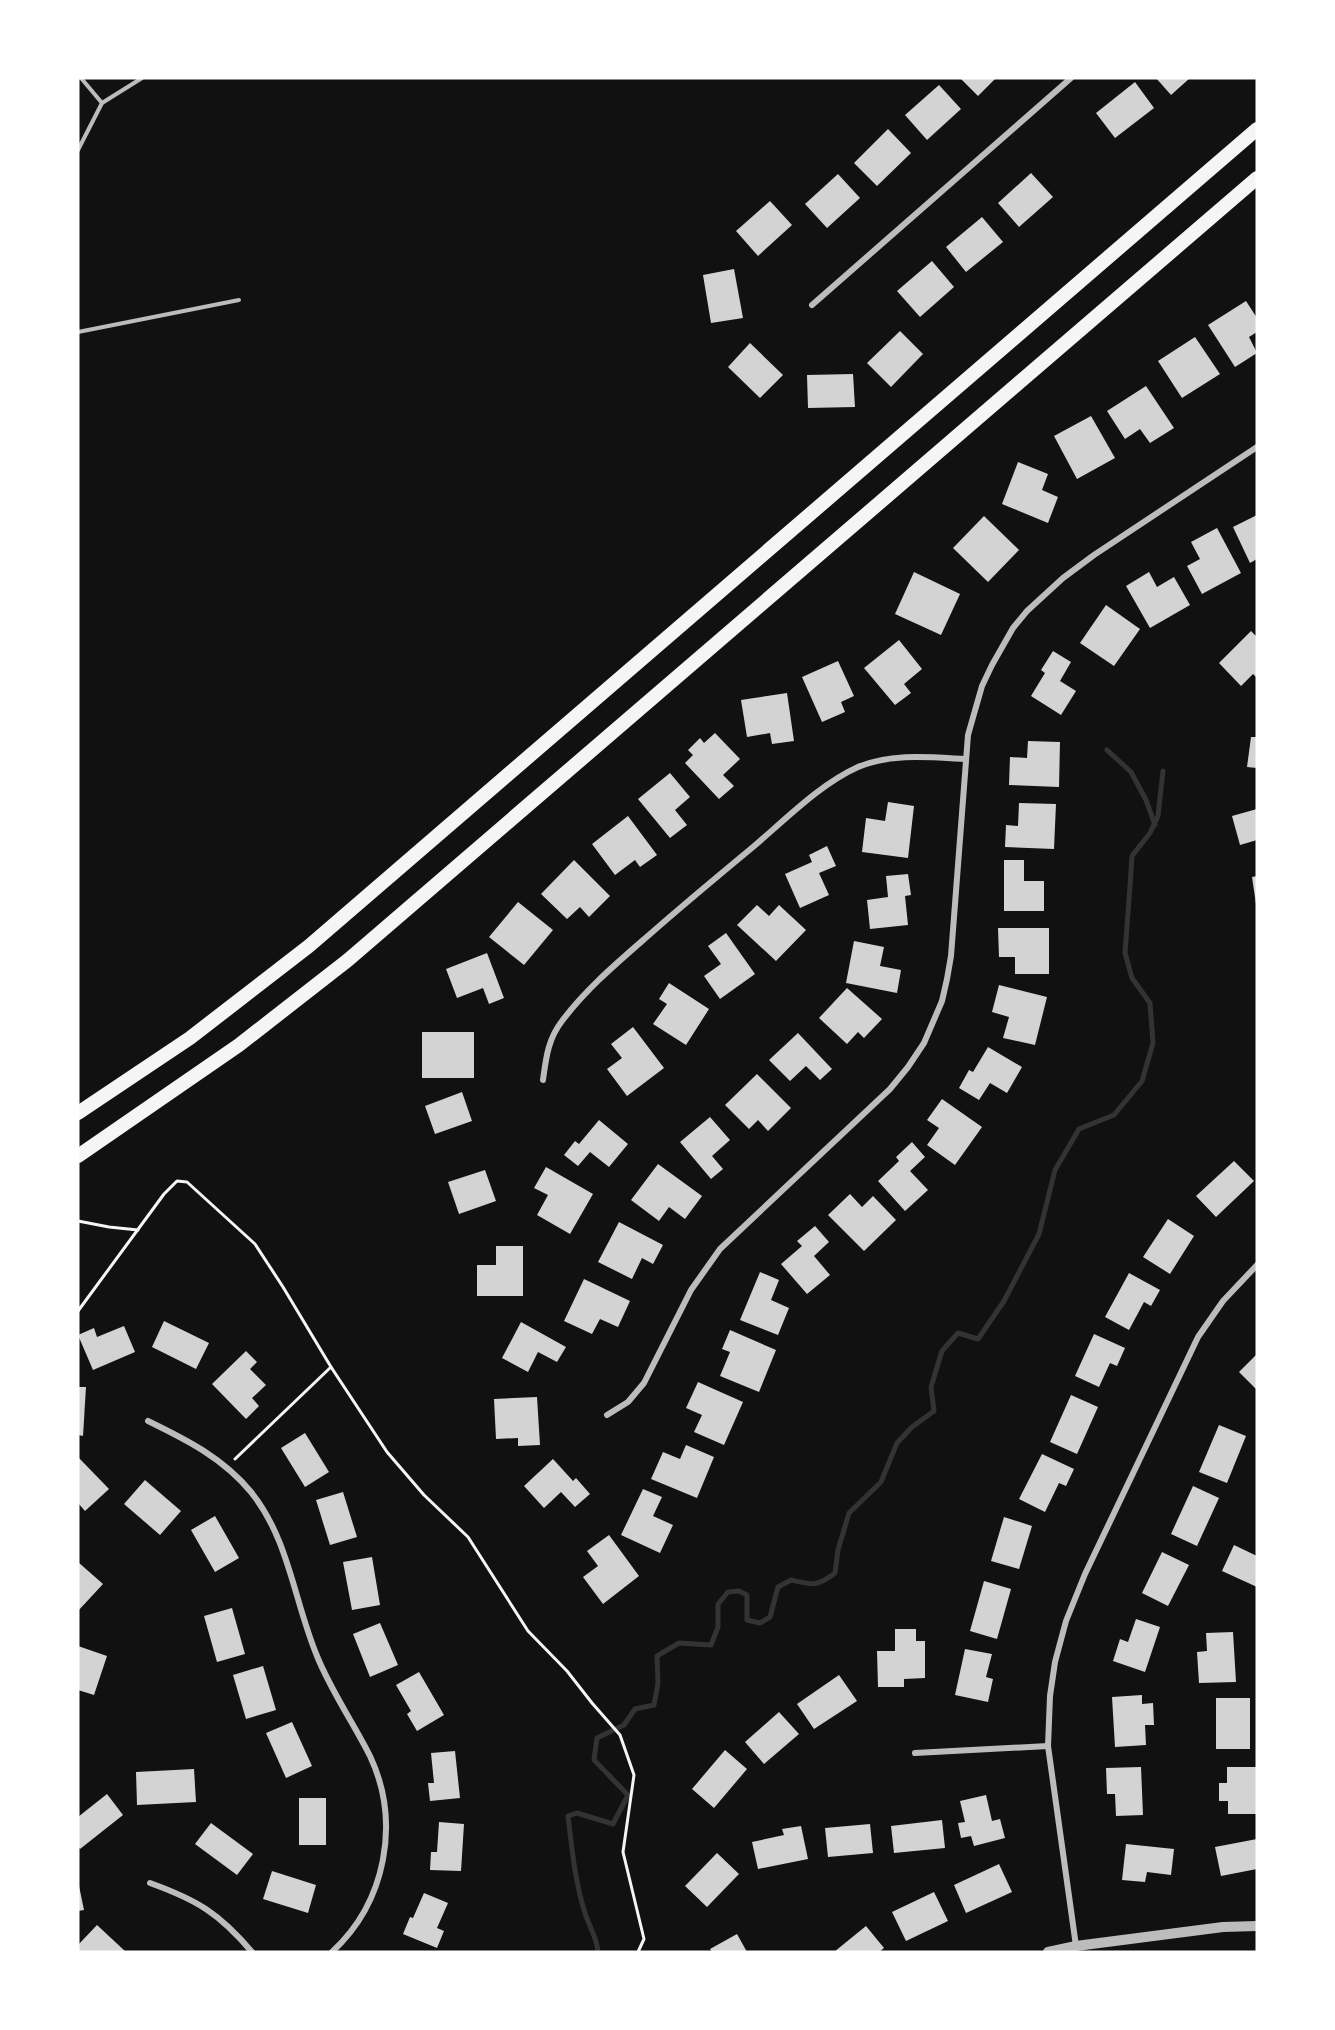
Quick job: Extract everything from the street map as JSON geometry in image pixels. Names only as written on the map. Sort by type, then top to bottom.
[{"type":"main road","points":[[78,1113],[190,1038],[309,946],[1257,129]]},
{"type":"main road","points":[[78,1156],[239,1045],[348,960],[1257,178]]},
{"type":"street","points":[[812,305],[1071,78]]},
{"type":"street","points":[[607,1415],[628,1402],[644,1383],[691,1290],[720,1249],[890,1089],[909,1067],[924,1043],[942,1001],[951,956],[965,759],[971,720],[982,686],[1013,628],[1027,611],[1063,578],[1094,555],[1257,447]]},
{"type":"street","points":[[543,1080],[547,1050],[551,1040],[561,1022],[588,989],[824,787],[855,768],[884,759],[923,756],[965,759]]},
{"type":"street","points":[[1076,1946],[1048,1746],[1050,1696],[1055,1662],[1066,1621],[1085,1574],[1198,1337],[1223,1301],[1257,1265]]},
{"type":"street","points":[[148,1420],[199,1446],[227,1468],[252,1494],[273,1527],[284,1550],[317,1656],[369,1755],[381,1788],[386,1830],[384,1858],[376,1886],[357,1923],[332,1952]]},
{"type":"street","points":[[915,1753],[1048,1746]]},
{"type":"street","points":[[150,1883],[180,1894],[215,1914],[252,1952]]},
{"type":"street","points":[[1048,1952],[1076,1946],[1223,1927],[1257,1926]]},
{"type":"lane","points":[[81,78],[102,103]]},
{"type":"lane","points":[[78,150],[102,103],[142,78]]},
{"type":"lane","points":[[78,332],[239,300]]},
{"type":"path","points":[[78,1311],[164,1194],[177,1181],[187,1182],[255,1244],[387,1452],[424,1495],[468,1537],[528,1630],[567,1671],[618,1732],[634,1775],[623,1852],[644,1939],[638,1952]]},
{"type":"path","points":[[78,1221],[139,1230]]},
{"type":"path","points":[[227,1468],[331,1367]]},
{"type":"building","points":[[960,78],[996,78],[978,96]]},
{"type":"building","points":[[1156,78],[1190,78],[1171,95]]},
{"type":"building","points":[[1135,82],[1154,108],[1115,138],[1096,113]]},
{"type":"building","points":[[939,85],[961,109],[927,140],[905,115]]},
{"type":"building","points":[[888,129],[911,153],[877,186],[854,163]]},
{"type":"building","points":[[1031,173],[1053,197],[1019,227],[998,203]]},
{"type":"building","points":[[838,174],[860,198],[827,228],[805,204]]},
{"type":"building","points":[[770,201],[792,225],[758,256],[736,231]]},
{"type":"building","points":[[982,217],[1003,242],[966,272],[946,247]]},
{"type":"building","points":[[932,261],[954,287],[920,317],[897,291]]},
{"type":"building","points":[[734,269],[743,318],[711,323],[703,275]]},
{"type":"building","points":[[1246,301],[1257,318],[1257,332],[1249,337],[1257,353],[1235,367],[1208,325]]},
{"type":"building","points":[[900,331],[923,354],[891,387],[867,363]]},
{"type":"building","points":[[1195,337],[1220,374],[1182,398],[1158,361]]},
{"type":"building","points":[[750,343],[783,375],[760,398],[728,367]]},
{"type":"building","points":[[853,374],[855,407],[808,408],[807,375]]},
{"type":"building","points":[[1146,386],[1174,428],[1150,443],[1140,429],[1125,439],[1107,411]]},
{"type":"building","points":[[1091,416],[1115,458],[1077,479],[1054,436]]},
{"type":"building","points":[[1018,462],[1048,474],[1042,490],[1058,497],[1048,523],[1002,504]]},
{"type":"building","points":[[1257,515],[1257,559],[1250,563],[1233,527]]},
{"type":"building","points":[[984,516],[1019,550],[988,582],[953,548]]},
{"type":"building","points":[[1217,528],[1241,573],[1202,594],[1187,566],[1200,559],[1191,542]]},
{"type":"building","points":[[914,572],[960,594],[941,635],[895,614]]},
{"type":"building","points":[[1149,572],[1157,587],[1174,577],[1190,605],[1150,628],[1126,586]]},
{"type":"building","points":[[1106,605],[1140,629],[1114,666],[1080,643]]},
{"type":"building","points":[[1251,631],[1257,637],[1257,678],[1253,674],[1241,686],[1219,663]]},
{"type":"building","points":[[899,640],[922,669],[904,684],[911,693],[895,705],[864,668]]},
{"type":"building","points":[[1053,651],[1071,662],[1060,681],[1076,691],[1061,715],[1031,696],[1045,673],[1041,670]]},
{"type":"building","points":[[838,661],[854,696],[841,702],[845,712],[822,722],[802,677]]},
{"type":"building","points":[[787,693],[794,741],[772,744],[770,733],[747,737],[741,700]]},
{"type":"building","points":[[715,733],[740,759],[723,775],[734,786],[719,799],[685,763],[693,755],[688,750],[700,738],[704,743]]},
{"type":"building","points":[[1251,737],[1257,737],[1257,768],[1247,767]]},
{"type":"building","points":[[1028,741],[1060,742],[1059,787],[1009,785],[1010,757],[1027,758]]},
{"type":"building","points":[[670,773],[690,797],[675,810],[687,825],[670,838],[638,799]]},
{"type":"building","points":[[888,802],[914,806],[908,858],[862,852],[866,818],[885,821]]},
{"type":"building","points":[[1019,803],[1056,804],[1054,849],[1005,847],[1006,825],[1018,826]]},
{"type":"building","points":[[1257,809],[1257,840],[1240,845],[1232,816]]},
{"type":"building","points":[[628,816],[657,855],[640,867],[635,860],[615,875],[592,844]]},
{"type":"building","points":[[827,846],[836,866],[819,873],[829,895],[800,908],[785,874],[812,862],[809,855]]},
{"type":"building","points":[[574,860],[610,896],[589,917],[580,907],[567,919],[541,894]]},
{"type":"building","points":[[1004,860],[1024,860],[1024,881],[1044,881],[1044,911],[1004,911]]},
{"type":"building","points":[[908,874],[911,895],[905,896],[908,925],[870,929],[867,900],[888,897],[886,876]]},
{"type":"building","points":[[1257,876],[1257,904],[1256,904],[1252,877]]},
{"type":"building","points":[[518,902],[553,930],[524,965],[489,937]]},
{"type":"building","points":[[757,905],[769,916],[779,905],[806,930],[776,961],[737,925]]},
{"type":"building","points":[[998,928],[1049,928],[1049,974],[1015,974],[1015,957],[999,957]]},
{"type":"building","points":[[726,933],[755,974],[720,999],[704,976],[721,964],[708,946]]},
{"type":"building","points":[[854,941],[884,947],[880,966],[901,970],[897,993],[846,983]]},
{"type":"building","points":[[487,953],[504,998],[489,1004],[483,988],[457,998],[446,969]]},
{"type":"building","points":[[669,983],[709,1009],[686,1045],[653,1024],[667,1004],[659,999]]},
{"type":"building","points":[[999,985],[1047,997],[1035,1045],[1003,1038],[1009,1017],[992,1012]]},
{"type":"building","points":[[847,988],[882,1019],[864,1038],[858,1032],[847,1044],[819,1018]]},
{"type":"building","points":[[633,1027],[664,1068],[627,1096],[607,1069],[622,1058],[611,1044]]},
{"type":"building","points":[[422,1032],[474,1032],[474,1078],[422,1078]]},
{"type":"building","points":[[798,1033],[832,1069],[820,1080],[806,1066],[790,1081],[769,1060]]},
{"type":"building","points":[[988,1047],[1022,1067],[1007,1093],[990,1083],[979,1100],[959,1088],[969,1070],[973,1072]]},
{"type":"building","points":[[757,1074],[791,1108],[768,1131],[758,1120],[749,1129],[725,1105]]},
{"type":"building","points":[[462,1092],[472,1121],[435,1134],[425,1106]]},
{"type":"building","points":[[942,1099],[982,1127],[955,1165],[927,1145],[939,1128],[927,1120]]},
{"type":"building","points":[[710,1117],[730,1140],[712,1156],[723,1169],[711,1179],[680,1142]]},
{"type":"building","points":[[599,1120],[628,1144],[609,1167],[590,1152],[578,1166],[564,1155],[575,1141],[579,1144]]},
{"type":"building","points":[[912,1142],[925,1157],[910,1171],[928,1190],[905,1211],[878,1181],[899,1161],[896,1157]]},
{"type":"building","points":[[1234,1161],[1254,1181],[1216,1217],[1196,1196]]},
{"type":"building","points":[[658,1164],[702,1196],[685,1219],[669,1207],[659,1221],[631,1200]]},
{"type":"building","points":[[546,1167],[593,1194],[570,1234],[537,1215],[548,1195],[534,1188]]},
{"type":"building","points":[[485,1170],[496,1201],[459,1214],[448,1182]]},
{"type":"building","points":[[850,1194],[862,1207],[873,1196],[896,1220],[864,1251],[828,1215]]},
{"type":"building","points":[[1168,1219],[1194,1236],[1170,1274],[1143,1257]]},
{"type":"building","points":[[619,1222],[663,1245],[653,1264],[642,1258],[632,1279],[598,1262]]},
{"type":"building","points":[[815,1226],[829,1242],[814,1256],[830,1275],[807,1294],[781,1264],[802,1246],[797,1241]]},
{"type":"building","points":[[496,1246],[523,1246],[523,1296],[477,1296],[477,1265],[496,1265]]},
{"type":"building","points":[[760,1272],[779,1280],[771,1300],[789,1308],[778,1335],[740,1320]]},
{"type":"building","points":[[1129,1273],[1160,1290],[1151,1306],[1144,1302],[1129,1330],[1105,1317]]},
{"type":"building","points":[[584,1279],[630,1301],[618,1327],[600,1319],[592,1334],[564,1321]]},
{"type":"building","points":[[164,1321],[209,1343],[196,1369],[152,1347]]},
{"type":"building","points":[[521,1322],[566,1347],[557,1362],[538,1352],[528,1372],[502,1358]]},
{"type":"building","points":[[124,1326],[135,1352],[93,1370],[78,1335],[94,1328],[97,1337]]},
{"type":"building","points":[[730,1330],[776,1350],[759,1392],[720,1376],[730,1352],[722,1349]]},
{"type":"building","points":[[1094,1334],[1125,1348],[1117,1366],[1110,1363],[1099,1387],[1075,1376]]},
{"type":"building","points":[[246,1351],[257,1362],[250,1369],[266,1385],[252,1398],[259,1406],[246,1419],[212,1384]]},
{"type":"building","points":[[1257,1354],[1257,1390],[1239,1372]]},
{"type":"building","points":[[698,1382],[743,1402],[724,1445],[694,1432],[702,1415],[686,1408]]},
{"type":"building","points":[[78,1387],[86,1387],[83,1436],[78,1435]]},
{"type":"building","points":[[1071,1395],[1098,1407],[1077,1454],[1050,1442]]},
{"type":"building","points":[[537,1397],[540,1445],[518,1446],[518,1438],[496,1439],[494,1399]]},
{"type":"building","points":[[1219,1425],[1246,1436],[1227,1483],[1199,1472]]},
{"type":"building","points":[[305,1433],[329,1472],[305,1487],[281,1448]]},
{"type":"building","points":[[686,1445],[714,1457],[697,1498],[651,1479],[663,1452],[680,1459]]},
{"type":"building","points":[[1042,1454],[1074,1469],[1066,1486],[1059,1483],[1045,1512],[1019,1499]]},
{"type":"building","points":[[78,1457],[109,1489],[85,1511],[78,1503]]},
{"type":"building","points":[[553,1459],[573,1481],[576,1478],[590,1494],[575,1507],[561,1492],[544,1508],[524,1486]]},
{"type":"building","points":[[145,1480],[181,1511],[160,1535],[124,1504]]},
{"type":"building","points":[[1193,1486],[1219,1498],[1197,1546],[1171,1534]]},
{"type":"building","points":[[643,1489],[662,1497],[653,1516],[673,1525],[660,1553],[621,1535]]},
{"type":"building","points":[[343,1492],[357,1537],[330,1545],[316,1500]]},
{"type":"building","points":[[215,1516],[239,1558],[215,1572],[191,1530]]},
{"type":"building","points":[[1004,1517],[1032,1526],[1019,1569],[991,1561]]},
{"type":"building","points":[[609,1535],[639,1576],[603,1604],[583,1577],[598,1566],[587,1551]]},
{"type":"building","points":[[1234,1545],[1257,1556],[1257,1587],[1222,1571]]},
{"type":"building","points":[[1162,1552],[1189,1565],[1168,1606],[1142,1593]]},
{"type":"building","points":[[372,1557],[380,1605],[352,1610],[343,1562]]},
{"type":"building","points":[[78,1562],[103,1584],[78,1611]]},
{"type":"building","points":[[984,1581],[1011,1589],[997,1639],[970,1631]]},
{"type":"building","points":[[232,1608],[245,1654],[217,1662],[204,1616]]},
{"type":"building","points":[[1136,1619],[1160,1627],[1145,1672],[1113,1661],[1120,1639],[1128,1642]]},
{"type":"building","points":[[380,1623],[398,1665],[370,1677],[353,1634]]},
{"type":"building","points":[[895,1629],[916,1629],[916,1641],[925,1641],[925,1678],[904,1679],[904,1687],[878,1687],[877,1651],[895,1651]]},
{"type":"building","points":[[1233,1632],[1236,1682],[1199,1683],[1197,1652],[1207,1651],[1206,1633]]},
{"type":"building","points":[[78,1646],[107,1656],[94,1695],[78,1690]]},
{"type":"building","points":[[965,1649],[992,1654],[986,1677],[993,1679],[988,1702],[955,1695]]},
{"type":"building","points":[[263,1666],[276,1710],[246,1719],[233,1675]]},
{"type":"building","points":[[419,1672],[444,1715],[417,1731],[407,1714],[411,1711],[396,1685]]},
{"type":"building","points":[[839,1675],[857,1701],[814,1729],[797,1704]]},
{"type":"building","points":[[1142,1695],[1142,1704],[1153,1703],[1154,1725],[1145,1725],[1146,1745],[1115,1747],[1112,1697]]},
{"type":"building","points":[[1216,1698],[1250,1698],[1250,1749],[1216,1749]]},
{"type":"building","points":[[779,1712],[799,1734],[764,1764],[745,1742]]},
{"type":"building","points":[[292,1722],[312,1766],[286,1778],[266,1733]]},
{"type":"building","points":[[725,1750],[747,1769],[714,1808],[692,1789]]},
{"type":"building","points":[[455,1751],[460,1798],[430,1801],[428,1783],[434,1783],[431,1753]]},
{"type":"building","points":[[1141,1767],[1143,1815],[1116,1816],[1115,1794],[1107,1794],[1106,1768]]},
{"type":"building","points":[[1227,1767],[1257,1767],[1257,1814],[1228,1814],[1228,1801],[1219,1801],[1219,1783],[1227,1783]]},
{"type":"building","points":[[194,1769],[196,1802],[137,1805],[136,1772]]},
{"type":"building","points":[[107,1794],[123,1815],[80,1849],[78,1846],[78,1817]]},
{"type":"building","points":[[986,1795],[992,1821],[1000,1819],[1005,1838],[974,1846],[971,1836],[961,1838],[958,1823],[965,1822],[960,1801]]},
{"type":"building","points":[[299,1798],[326,1798],[326,1845],[299,1845]]},
{"type":"building","points":[[942,1820],[945,1848],[894,1853],[891,1826]]},
{"type":"building","points":[[439,1822],[464,1824],[461,1871],[430,1870],[431,1852],[437,1852]]},
{"type":"building","points":[[211,1823],[253,1854],[237,1875],[195,1844]]},
{"type":"building","points":[[870,1824],[873,1853],[828,1857],[825,1828]]},
{"type":"building","points":[[801,1826],[808,1859],[758,1869],[752,1842],[784,1835],[782,1829]]},
{"type":"building","points":[[1257,1839],[1257,1869],[1221,1876],[1215,1847]]},
{"type":"building","points":[[1126,1844],[1174,1849],[1171,1875],[1147,1872],[1145,1882],[1122,1880]]},
{"type":"building","points":[[717,1853],[739,1874],[707,1907],[685,1886]]},
{"type":"building","points":[[999,1864],[1012,1892],[966,1913],[954,1885]]},
{"type":"building","points":[[272,1871],[316,1885],[308,1913],[263,1899]]},
{"type":"building","points":[[78,1881],[84,1910],[78,1911]]},
{"type":"building","points":[[934,1892],[948,1921],[906,1941],[892,1912]]},
{"type":"building","points":[[424,1893],[448,1903],[437,1928],[444,1931],[437,1948],[403,1934]]},
{"type":"building","points":[[97,1925],[126,1952],[78,1952],[78,1945]]},
{"type":"building","points":[[866,1926],[884,1948],[879,1952],[834,1952]]},
{"type":"building","points":[[737,1934],[747,1952],[712,1952],[710,1949]]},
{"type":"waterway","points":[[1107,750],[1131,772],[1146,800],[1155,825]]},
{"type":"waterway","points":[[598,1952],[579,1889],[568,1816],[577,1813],[613,1824],[628,1795],[594,1760],[597,1738],[624,1725],[635,1709],[654,1705],[658,1683],[657,1656],[679,1643],[711,1645],[718,1627],[718,1604],[728,1592],[739,1591],[747,1595],[747,1620],[760,1623],[770,1617],[778,1587],[791,1580],[809,1584],[819,1583],[835,1573],[838,1550],[849,1513],[881,1482],[897,1443],[912,1427],[934,1411],[931,1387],[942,1351],[958,1333],[978,1339],[1004,1301],[1039,1234],[1055,1170],[1079,1129],[1114,1115],[1142,1081],[1153,1043],[1150,1003],[1132,978],[1125,953],[1132,856],[1150,833],[1158,816],[1163,771]]}]
